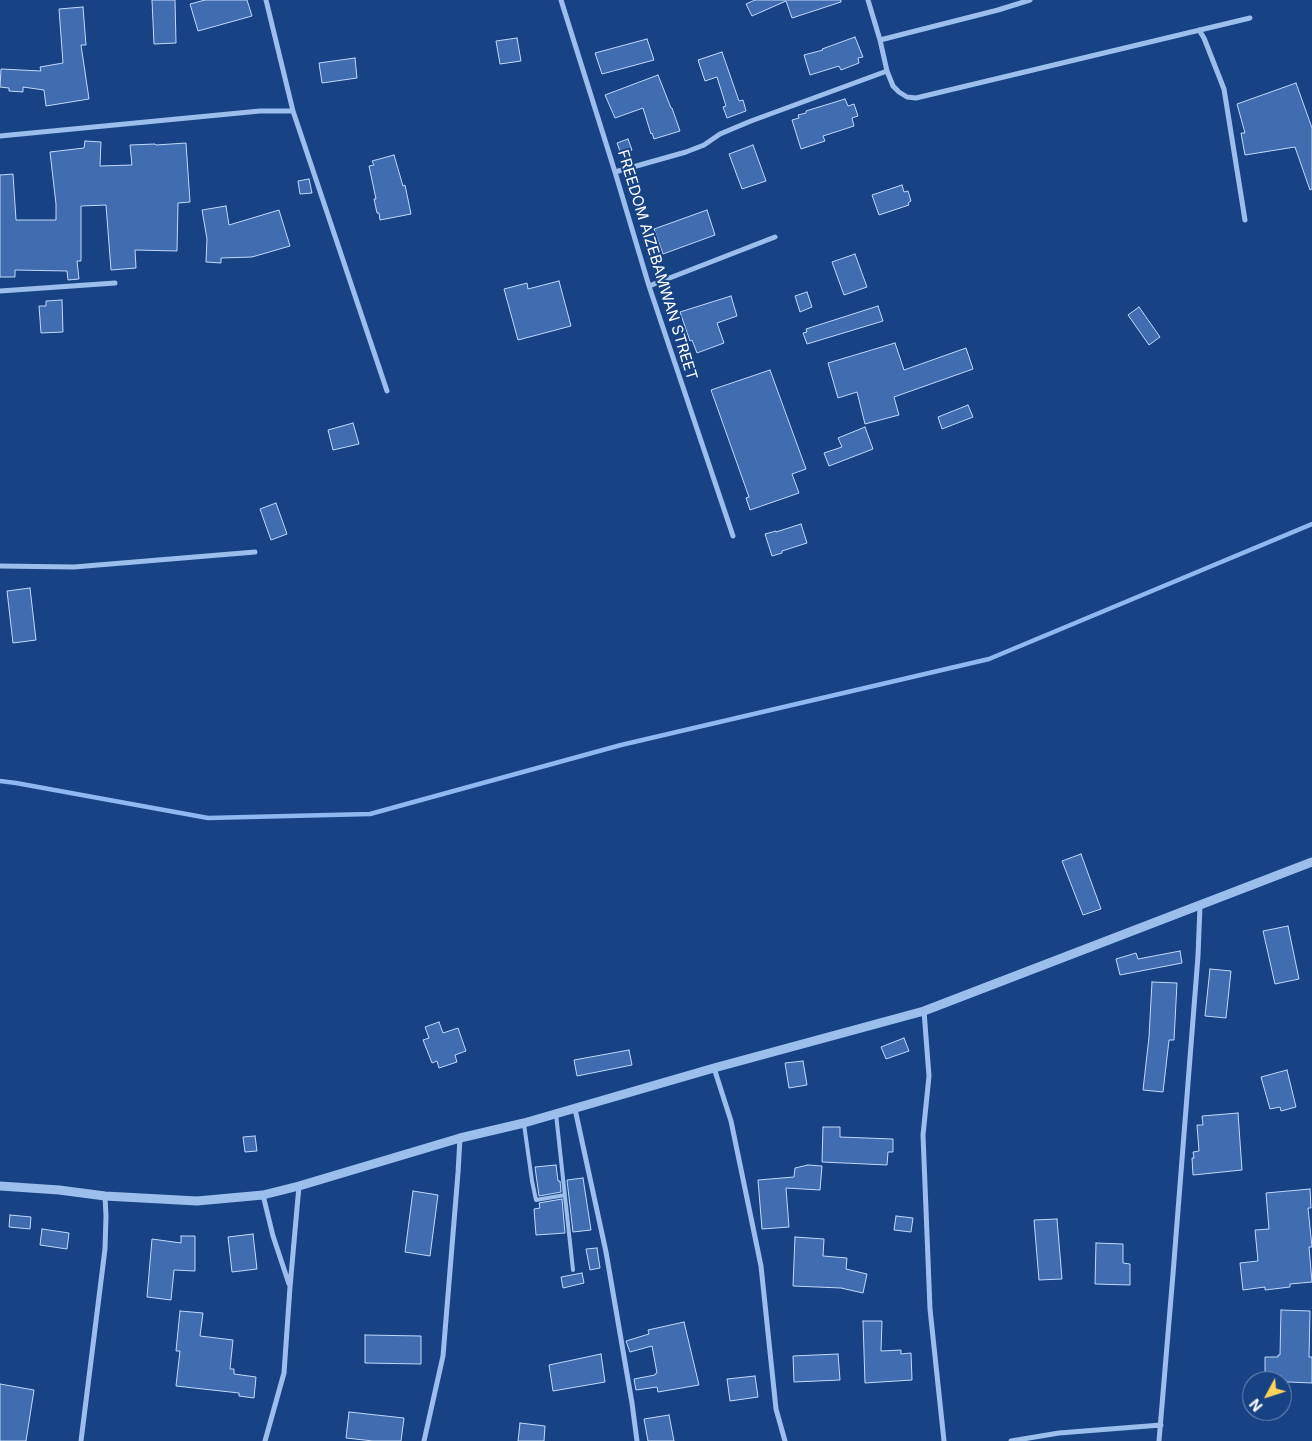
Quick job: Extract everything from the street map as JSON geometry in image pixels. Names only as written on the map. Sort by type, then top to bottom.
[{"type":"street","points":[[266,0],[293,111],[387,391]]},
{"type":"street","name":"FREEDOM AIZEBAMWAN STREET","points":[[561,0],[649,286],[733,536]]},
{"type":"street","points":[[868,0],[887,71],[893,86],[898,92],[907,97],[916,98],[1250,18]]},
{"type":"street","points":[[880,40],[1030,0]]},
{"type":"street","points":[[1198,30],[1204,38],[1224,89],[1245,220]]},
{"type":"street","points":[[615,172],[686,152],[720,134],[751,121],[887,71]]},
{"type":"street","points":[[0,136],[260,111],[293,111]]},
{"type":"street","points":[[649,286],[775,237]]},
{"type":"street","points":[[0,290],[115,284]]},
{"type":"street","points":[[0,566],[74,567],[256,552]]},
{"type":"street","points":[[0,1186],[59,1190],[105,1196],[197,1201],[263,1195],[460,1138],[524,1123],[714,1068],[924,1011],[1312,862]]},
{"type":"street","points":[[1159,1441],[1197,966],[1200,906]]},
{"type":"street","points":[[924,1011],[929,1076],[923,1135],[930,1308],[944,1441]]},
{"type":"street","points":[[714,1068],[731,1120],[761,1266],[776,1409],[785,1441]]},
{"type":"street","points":[[575,1109],[607,1262],[637,1441]]},
{"type":"street","points":[[424,1441],[443,1356],[460,1138]]},
{"type":"street","points":[[265,1441],[284,1373],[299,1186]]},
{"type":"street","points":[[263,1195],[278,1253],[290,1287]]},
{"type":"street","points":[[81,1441],[105,1249],[105,1196]]},
{"type":"street","points":[[1011,1441],[1059,1434],[1161,1425]]},
{"type":"lane","points":[[556,1114],[573,1270]]},
{"type":"lane","points":[[524,1123],[536,1200],[565,1195]]},
{"type":"building","points":[[152,0],[175,0],[176,43],[154,44]]},
{"type":"building","points":[[205,0],[247,0],[252,16],[198,31],[190,4]]},
{"type":"building","points":[[755,0],[841,0],[841,2],[792,18],[786,1],[752,16],[746,4]]},
{"type":"building","points":[[83,7],[86,45],[81,45],[89,99],[46,106],[44,90],[23,87],[23,92],[9,91],[9,88],[0,87],[1,69],[41,71],[40,67],[63,63],[59,9]]},
{"type":"building","points":[[855,37],[863,57],[858,58],[859,63],[841,70],[839,66],[810,75],[804,55],[823,50]]},
{"type":"building","points":[[517,38],[521,61],[500,64],[496,41]]},
{"type":"building","points":[[647,39],[654,60],[602,74],[595,53]]},
{"type":"building","points":[[722,52],[739,101],[743,100],[746,111],[727,118],[723,107],[726,106],[717,77],[705,81],[698,60]]},
{"type":"building","points":[[355,58],[357,78],[322,83],[319,63]]},
{"type":"building","points":[[658,75],[680,131],[654,139],[643,108],[615,118],[605,95]]},
{"type":"building","points":[[1296,83],[1312,128],[1312,189],[1310,190],[1295,147],[1245,155],[1241,133],[1245,133],[1237,104]]},
{"type":"building","points":[[845,99],[848,106],[854,104],[858,116],[852,118],[854,126],[823,136],[825,141],[801,149],[792,120],[799,118],[798,115],[806,113],[806,111]]},
{"type":"building","points":[[628,139],[632,150],[621,154],[617,143]]},
{"type":"building","points":[[85,141],[101,142],[100,166],[132,165],[130,145],[186,143],[190,202],[178,203],[177,251],[135,250],[136,268],[111,270],[106,205],[81,206],[81,261],[77,261],[79,279],[68,280],[67,271],[15,270],[15,277],[0,277],[0,175],[13,174],[16,220],[56,220],[50,152],[84,148]]},
{"type":"building","points":[[753,145],[766,181],[742,189],[729,154]]},
{"type":"building","points":[[394,155],[403,186],[405,185],[411,214],[380,220],[374,199],[376,199],[369,166],[374,165],[372,161]]},
{"type":"building","points":[[309,179],[312,193],[300,194],[298,181]]},
{"type":"building","points":[[902,185],[904,192],[908,191],[911,201],[908,203],[909,205],[879,215],[872,195]]},
{"type":"building","points":[[226,206],[229,225],[279,210],[290,246],[252,257],[221,258],[221,263],[206,262],[207,239],[202,210]]},
{"type":"building","points":[[707,210],[715,235],[663,254],[654,229]]},
{"type":"building","points":[[855,254],[867,287],[844,295],[832,262]]},
{"type":"building","points":[[559,281],[571,326],[518,340],[504,289],[527,283],[528,289]]},
{"type":"building","points":[[807,292],[812,307],[800,312],[795,296]]},
{"type":"building","points":[[731,296],[737,316],[717,323],[724,343],[697,353],[692,340],[690,341],[680,312]]},
{"type":"building","points":[[62,300],[63,332],[41,333],[39,306],[46,306],[46,301]]},
{"type":"building","points":[[878,306],[883,321],[807,344],[803,333],[807,332],[806,329]]},
{"type":"building","points":[[1139,307],[1160,337],[1149,345],[1128,315]]},
{"type":"building","points":[[895,343],[904,370],[966,348],[973,369],[894,397],[899,415],[865,424],[857,392],[838,398],[828,363]]},
{"type":"building","points":[[770,370],[806,469],[792,474],[799,493],[750,510],[746,498],[749,497],[711,390]]},
{"type":"building","points":[[968,405],[973,417],[942,429],[938,417]]},
{"type":"building","points":[[353,423],[359,444],[333,450],[328,430]]},
{"type":"building","points":[[865,427],[873,449],[829,466],[824,453],[842,447],[838,438]]},
{"type":"building","points":[[276,503],[287,534],[271,540],[260,509]]},
{"type":"building","points":[[801,524],[807,543],[772,556],[765,534]]},
{"type":"building","points":[[30,588],[36,640],[13,643],[7,591]]},
{"type":"building","points":[[1081,854],[1101,909],[1083,915],[1062,861]]},
{"type":"building","points":[[1288,926],[1299,979],[1275,984],[1263,931]]},
{"type":"building","points":[[1180,951],[1182,963],[1120,975],[1116,959],[1136,953],[1138,959]]},
{"type":"building","points":[[1210,969],[1231,971],[1226,1018],[1205,1016]]},
{"type":"building","points":[[1152,982],[1177,983],[1174,1040],[1169,1040],[1163,1092],[1143,1090],[1149,1037]]},
{"type":"building","points":[[439,1022],[443,1033],[458,1028],[466,1051],[455,1055],[457,1062],[439,1068],[437,1061],[432,1063],[423,1040],[429,1038],[425,1027]]},
{"type":"building","points":[[904,1038],[909,1051],[886,1059],[881,1047]]},
{"type":"building","points":[[629,1050],[632,1065],[577,1076],[574,1060]]},
{"type":"building","points":[[803,1061],[807,1085],[789,1088],[785,1063]]},
{"type":"building","points":[[1287,1070],[1296,1107],[1281,1111],[1280,1107],[1270,1109],[1261,1077]]},
{"type":"building","points":[[1238,1113],[1242,1170],[1193,1175],[1193,1152],[1199,1151],[1197,1125],[1203,1125],[1202,1116]]},
{"type":"building","points":[[823,1127],[840,1127],[840,1137],[893,1139],[893,1152],[888,1152],[887,1165],[822,1162]]},
{"type":"building","points":[[255,1136],[257,1151],[245,1152],[243,1137]]},
{"type":"building","points":[[556,1165],[561,1192],[539,1196],[535,1167]]},
{"type":"building","points":[[808,1165],[822,1166],[820,1190],[786,1188],[789,1227],[762,1229],[758,1180],[794,1177],[795,1168]]},
{"type":"building","points":[[583,1178],[591,1230],[573,1232],[567,1180]]},
{"type":"building","points":[[1310,1189],[1311,1208],[1308,1208],[1312,1247],[1309,1247],[1312,1282],[1290,1284],[1290,1287],[1265,1290],[1265,1287],[1243,1290],[1240,1263],[1258,1261],[1255,1230],[1269,1229],[1266,1193]]},
{"type":"building","points":[[413,1191],[438,1195],[430,1256],[405,1252]]},
{"type":"building","points":[[562,1199],[565,1233],[536,1235],[534,1209],[540,1208],[539,1203]]},
{"type":"building","points":[[10,1215],[31,1217],[30,1229],[9,1227]]},
{"type":"building","points":[[896,1216],[913,1218],[911,1232],[894,1230]]},
{"type":"building","points":[[1057,1219],[1062,1279],[1039,1280],[1034,1220]]},
{"type":"building","points":[[42,1229],[69,1233],[67,1249],[40,1245]]},
{"type":"building","points":[[253,1234],[257,1269],[232,1272],[228,1237]]},
{"type":"building","points":[[181,1236],[195,1236],[195,1271],[174,1270],[171,1300],[147,1297],[152,1239],[181,1243]]},
{"type":"building","points":[[795,1237],[824,1239],[823,1256],[847,1258],[846,1269],[867,1274],[863,1293],[841,1288],[793,1286]]},
{"type":"building","points":[[1096,1243],[1123,1244],[1123,1263],[1130,1264],[1130,1285],[1095,1284]]},
{"type":"building","points":[[597,1248],[600,1268],[590,1270],[586,1249]]},
{"type":"building","points":[[582,1273],[584,1283],[563,1288],[561,1277]]},
{"type":"building","points":[[1281,1310],[1310,1311],[1309,1357],[1312,1357],[1312,1383],[1292,1382],[1292,1371],[1265,1371],[1265,1357],[1278,1357],[1280,1355]]},
{"type":"building","points":[[180,1311],[203,1313],[200,1336],[233,1340],[230,1369],[234,1369],[234,1374],[256,1377],[254,1398],[239,1396],[239,1393],[176,1386],[180,1351],[176,1351]]},
{"type":"building","points":[[863,1321],[882,1321],[881,1351],[901,1350],[901,1354],[911,1353],[912,1380],[865,1383]]},
{"type":"building","points":[[684,1322],[699,1385],[658,1392],[657,1387],[636,1390],[634,1379],[657,1373],[652,1346],[630,1352],[626,1341],[649,1334],[648,1330]]},
{"type":"building","points":[[365,1335],[421,1336],[421,1364],[365,1363]]},
{"type":"building","points":[[601,1354],[605,1382],[553,1391],[549,1365]]},
{"type":"building","points":[[838,1354],[840,1380],[794,1382],[793,1356]]},
{"type":"building","points":[[755,1376],[758,1397],[730,1401],[727,1379]]},
{"type":"building","points":[[0,1384],[34,1390],[26,1441],[0,1441]]},
{"type":"building","points":[[349,1412],[404,1418],[401,1441],[373,1441],[346,1438]]},
{"type":"building","points":[[669,1415],[674,1441],[648,1441],[644,1419]]},
{"type":"building","points":[[520,1423],[545,1426],[544,1441],[518,1441]]},
{"type":"waterway","points":[[0,781],[208,818],[370,814],[621,745],[989,659],[1312,524]]}]
